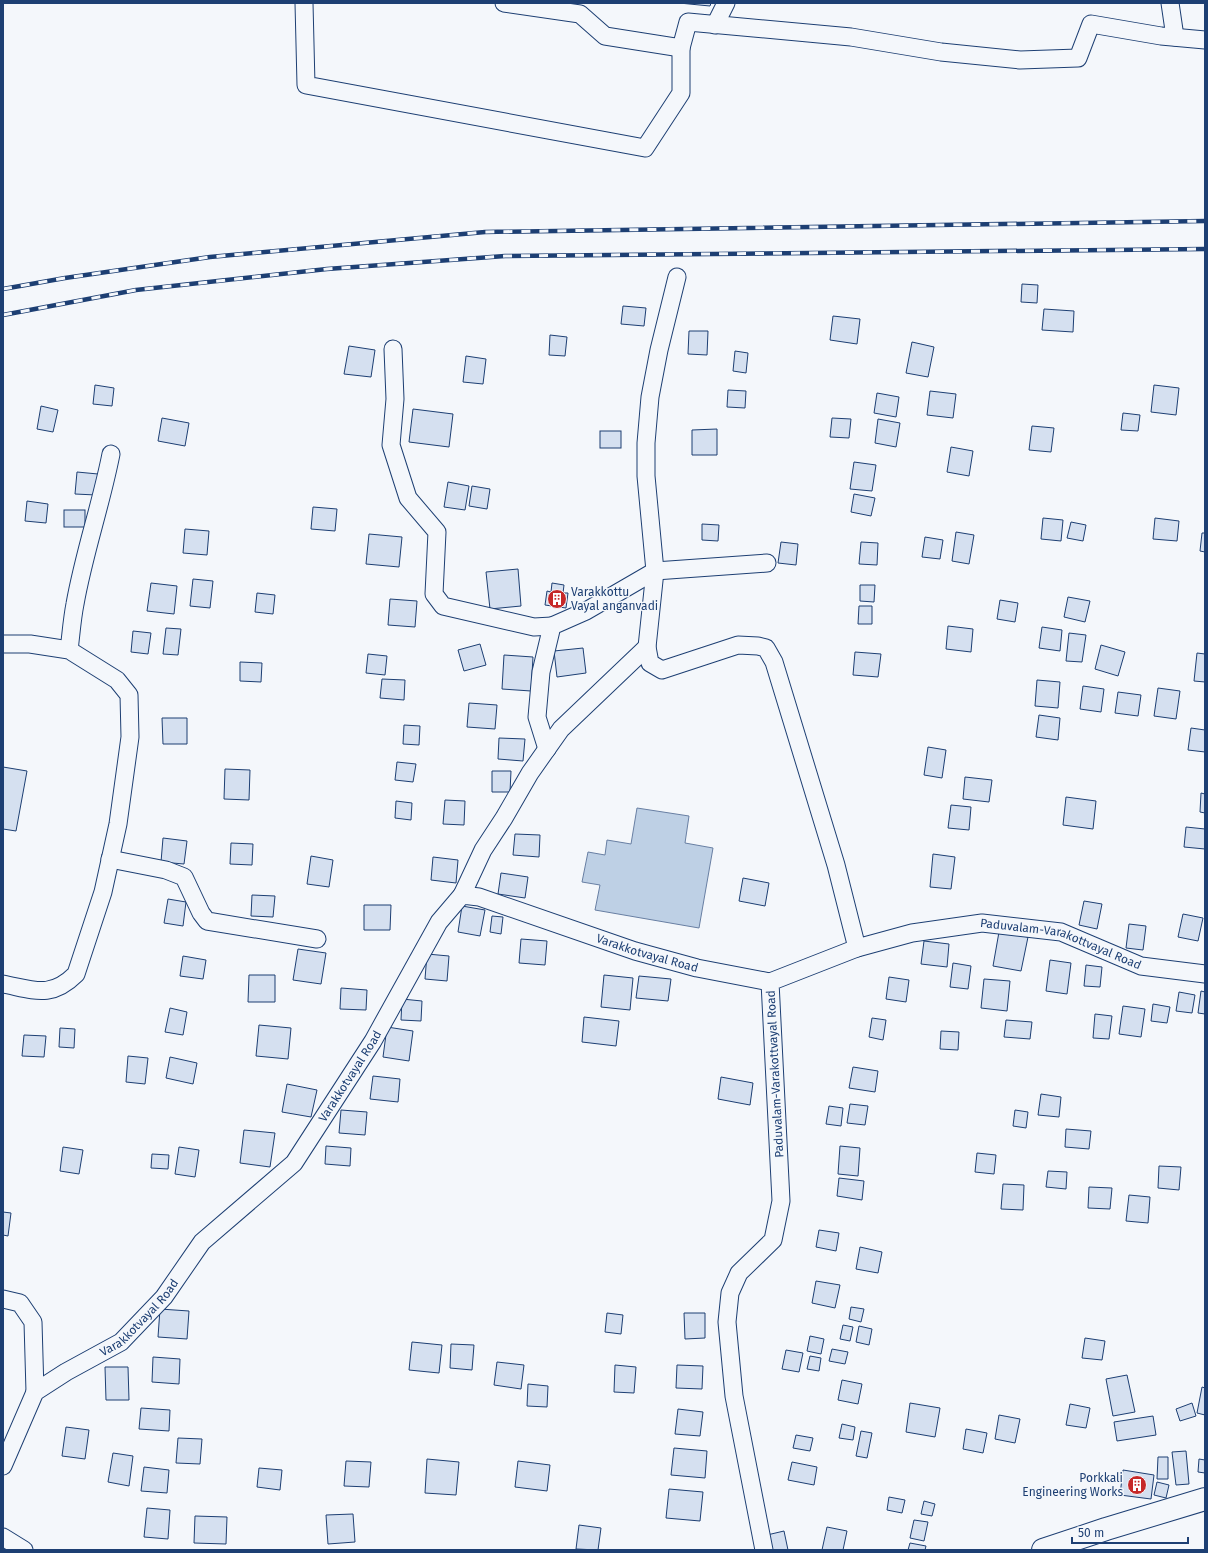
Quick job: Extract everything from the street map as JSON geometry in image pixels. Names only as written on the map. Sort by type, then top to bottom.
[{"type":"highway","points":[[1043,1550],[1205,1499]]},
{"type":"street","points":[[304,3],[306,85],[645,148],[681,93],[681,48],[688,22],[851,37],[941,52],[1020,60],[1078,58],[1091,24],[1205,40]]},
{"type":"street","points":[[504,3],[580,14],[605,36],[681,48]]},
{"type":"street","points":[[715,25],[726,3]]},
{"type":"street","points":[[1170,3],[1175,37]]},
{"type":"street","points":[[677,277],[659,350],[650,397],[646,443],[646,476],[655,571],[647,648],[650,662],[662,670],[738,645],[766,648],[774,662],[836,865],[857,948]]},
{"type":"street","points":[[393,349],[395,399],[391,445],[408,498],[437,532],[434,594],[444,606],[534,627],[552,626],[586,611],[655,571],[767,563]]},
{"type":"street","points":[[69,650],[75,604],[111,454]]},
{"type":"street","points":[[547,749],[537,717],[541,672],[552,626]]},
{"type":"street","points":[[3,644],[30,644],[69,650],[117,680],[129,695],[130,737],[118,824],[102,892],[76,974],[67,984],[52,991],[38,991],[3,984]]},
{"type":"street","points":[[462,895],[483,850],[504,818],[530,773],[561,729],[647,648]]},
{"type":"street","points":[[110,859],[166,870],[184,877],[201,913],[207,921],[317,939]]},
{"type":"street","name":"Varakkotvayal Road","points":[[35,1392],[66,1372],[122,1342],[164,1297],[202,1242],[294,1163],[372,1040],[439,922],[462,895],[479,897],[635,951],[697,968],[770,982]]},
{"type":"street","name":"Paduvalam-Varakottvayal Road","points":[[764,1550],[734,1396],[727,1322],[730,1293],[739,1273],[774,1240],[781,1201],[770,982],[857,948],[912,933],[982,923],[1061,932],[1141,966],[1205,974]]},
{"type":"street","points":[[3,1299],[20,1303],[33,1322],[35,1392],[3,1466]]},
{"type":"street","points":[[3,1537],[24,1550]]},
{"type":"water","points":[[637,808],[689,816],[685,843],[713,848],[699,928],[595,910],[600,885],[582,882],[588,852],[605,855],[607,840],[631,844]]},
{"type":"building","points":[[679,3],[711,3],[710,6]]},
{"type":"building","points":[[1022,284],[1038,285],[1037,303],[1021,302]]},
{"type":"building","points":[[623,306],[646,308],[644,326],[621,324]]},
{"type":"building","points":[[1044,309],[1074,311],[1073,332],[1042,330]]},
{"type":"building","points":[[833,316],[860,319],[857,344],[830,340]]},
{"type":"building","points":[[689,331],[708,331],[707,355],[688,354]]},
{"type":"building","points":[[550,335],[567,337],[565,356],[549,355]]},
{"type":"building","points":[[912,342],[934,347],[928,377],[906,373]]},
{"type":"building","points":[[349,346],[375,350],[371,377],[344,374]]},
{"type":"building","points":[[735,351],[748,353],[746,373],[733,371]]},
{"type":"building","points":[[466,356],[486,359],[483,384],[463,382]]},
{"type":"building","points":[[95,385],[114,388],[112,406],[93,404]]},
{"type":"building","points":[[1154,385],[1179,388],[1176,415],[1151,412]]},
{"type":"building","points":[[728,390],[746,391],[745,408],[727,407]]},
{"type":"building","points":[[930,391],[956,394],[953,418],[927,415]]},
{"type":"building","points":[[877,393],[899,397],[896,417],[874,413]]},
{"type":"building","points":[[41,406],[58,410],[53,432],[37,429]]},
{"type":"building","points":[[413,409],[453,414],[449,447],[409,442]]},
{"type":"building","points":[[1123,413],[1140,415],[1138,431],[1121,430]]},
{"type":"building","points":[[162,418],[189,423],[185,446],[158,441]]},
{"type":"building","points":[[832,418],[851,419],[849,438],[830,437]]},
{"type":"building","points":[[878,419],[900,423],[896,447],[875,443]]},
{"type":"building","points":[[1032,426],[1054,428],[1051,452],[1029,450]]},
{"type":"building","points":[[717,429],[717,455],[692,455],[692,430]]},
{"type":"building","points":[[600,431],[621,431],[621,448],[600,448]]},
{"type":"building","points":[[951,447],[973,451],[969,476],[947,472]]},
{"type":"building","points":[[854,462],[876,465],[872,491],[850,489]]},
{"type":"building","points":[[77,472],[98,474],[96,495],[75,494]]},
{"type":"building","points":[[448,482],[469,486],[465,510],[444,507]]},
{"type":"building","points":[[472,486],[490,489],[487,509],[469,506]]},
{"type":"building","points":[[854,494],[875,498],[871,516],[851,512]]},
{"type":"building","points":[[27,501],[48,504],[46,523],[25,521]]},
{"type":"building","points":[[313,507],[337,509],[335,531],[311,529]]},
{"type":"building","points":[[64,510],[85,510],[85,527],[64,527]]},
{"type":"building","points":[[1043,518],[1063,520],[1061,541],[1041,539]]},
{"type":"building","points":[[1155,518],[1179,521],[1177,541],[1153,539]]},
{"type":"building","points":[[1071,522],[1086,525],[1083,541],[1067,538]]},
{"type":"building","points":[[702,524],[719,525],[718,541],[702,540]]},
{"type":"building","points":[[185,529],[209,531],[207,555],[183,553]]},
{"type":"building","points":[[956,532],[974,535],[969,564],[952,561]]},
{"type":"building","points":[[1202,533],[1205,533],[1205,552],[1200,551]]},
{"type":"building","points":[[369,534],[402,537],[399,567],[366,564]]},
{"type":"building","points":[[925,537],[943,540],[940,559],[922,557]]},
{"type":"building","points":[[781,542],[798,544],[796,565],[778,563]]},
{"type":"building","points":[[861,542],[878,543],[877,565],[859,564]]},
{"type":"building","points":[[518,569],[521,606],[490,609],[486,572]]},
{"type":"building","points":[[193,579],[213,581],[210,608],[190,606]]},
{"type":"building","points":[[151,583],[177,586],[174,614],[147,611]]},
{"type":"building","name":"Varakkottu Vayal anganvadi","points":[[552,583],[564,585],[563,593],[568,593],[566,608],[545,605],[547,591],[551,592]]},
{"type":"building","points":[[860,585],[875,585],[874,602],[860,601]]},
{"type":"building","points":[[257,593],[275,595],[273,614],[255,612]]},
{"type":"building","points":[[1068,597],[1090,601],[1085,622],[1064,617]]},
{"type":"building","points":[[390,599],[417,601],[415,627],[388,625]]},
{"type":"building","points":[[1000,600],[1018,603],[1015,622],[997,619]]},
{"type":"building","points":[[859,606],[872,606],[872,624],[858,624]]},
{"type":"building","points":[[948,626],[973,629],[971,652],[946,649]]},
{"type":"building","points":[[1042,627],[1062,630],[1060,651],[1039,648]]},
{"type":"building","points":[[166,628],[181,629],[178,655],[163,654]]},
{"type":"building","points":[[133,631],[151,633],[148,654],[131,652]]},
{"type":"building","points":[[1069,633],[1086,635],[1082,662],[1066,661]]},
{"type":"building","points":[[480,644],[486,665],[464,671],[458,650]]},
{"type":"building","points":[[1101,645],[1125,652],[1118,676],[1095,669]]},
{"type":"building","points":[[583,648],[586,673],[557,677],[554,651]]},
{"type":"building","points":[[855,652],[881,654],[878,677],[853,675]]},
{"type":"building","points":[[1197,653],[1205,654],[1205,682],[1194,681]]},
{"type":"building","points":[[368,654],[387,656],[385,675],[366,673]]},
{"type":"building","points":[[504,655],[533,657],[531,691],[502,689]]},
{"type":"building","points":[[240,662],[262,663],[261,682],[240,681]]},
{"type":"building","points":[[382,679],[405,680],[404,700],[380,698]]},
{"type":"building","points":[[1037,680],[1060,682],[1058,708],[1035,706]]},
{"type":"building","points":[[1083,686],[1104,689],[1101,712],[1080,709]]},
{"type":"building","points":[[1158,688],[1180,691],[1176,719],[1154,716]]},
{"type":"building","points":[[1118,692],[1141,695],[1138,716],[1115,713]]},
{"type":"building","points":[[469,703],[497,705],[495,729],[467,727]]},
{"type":"building","points":[[1039,715],[1060,718],[1058,740],[1036,737]]},
{"type":"building","points":[[162,718],[187,718],[187,744],[163,744]]},
{"type":"building","points":[[404,725],[420,726],[419,745],[403,744]]},
{"type":"building","points":[[1191,728],[1205,730],[1205,752],[1188,750]]},
{"type":"building","points":[[499,738],[525,739],[523,761],[498,759]]},
{"type":"building","points":[[928,747],[946,750],[942,778],[924,775]]},
{"type":"building","points":[[397,762],[416,764],[413,782],[395,780]]},
{"type":"building","points":[[3,767],[27,771],[16,831],[3,829]]},
{"type":"building","points":[[225,769],[250,770],[249,800],[224,799]]},
{"type":"building","points":[[492,771],[511,771],[510,792],[492,792]]},
{"type":"building","points":[[965,777],[992,780],[989,802],[963,799]]},
{"type":"building","points":[[1201,793],[1205,794],[1205,813],[1200,812]]},
{"type":"building","points":[[1066,797],[1096,801],[1093,829],[1063,825]]},
{"type":"building","points":[[445,800],[465,801],[464,825],[443,824]]},
{"type":"building","points":[[396,801],[412,803],[411,820],[395,818]]},
{"type":"building","points":[[951,805],[971,807],[969,830],[948,828]]},
{"type":"building","points":[[1186,827],[1205,829],[1205,849],[1184,847]]},
{"type":"building","points":[[515,834],[540,835],[539,857],[513,855]]},
{"type":"building","points":[[163,838],[187,841],[184,864],[161,862]]},
{"type":"building","points":[[231,843],[253,844],[252,865],[230,864]]},
{"type":"building","points":[[933,854],[955,857],[951,889],[930,887]]},
{"type":"building","points":[[311,856],[333,860],[329,887],[307,884]]},
{"type":"building","points":[[433,857],[458,860],[456,883],[431,880]]},
{"type":"building","points":[[501,873],[528,877],[525,898],[498,894]]},
{"type":"building","points":[[743,878],[769,883],[765,906],[739,901]]},
{"type":"building","points":[[252,895],[275,896],[273,917],[251,916]]},
{"type":"building","points":[[168,899],[186,902],[183,926],[164,923]]},
{"type":"building","points":[[1084,901],[1102,904],[1097,929],[1079,925]]},
{"type":"building","points":[[364,905],[391,905],[390,930],[364,930]]},
{"type":"building","points":[[462,906],[485,910],[480,936],[458,932]]},
{"type":"building","points":[[1183,914],[1203,918],[1198,941],[1178,937]]},
{"type":"building","points":[[492,916],[503,917],[501,934],[490,932]]},
{"type":"building","points":[[1129,924],[1146,926],[1143,950],[1126,948]]},
{"type":"building","points":[[999,932],[1028,937],[1021,971],[993,966]]},
{"type":"building","points":[[521,939],[547,941],[545,965],[519,963]]},
{"type":"building","points":[[924,941],[949,944],[947,967],[921,964]]},
{"type":"building","points":[[298,949],[326,953],[321,984],[293,980]]},
{"type":"building","points":[[427,954],[449,956],[447,981],[425,979]]},
{"type":"building","points":[[183,956],[206,960],[203,979],[180,976]]},
{"type":"building","points":[[1050,960],[1071,963],[1067,994],[1046,991]]},
{"type":"building","points":[[953,963],[971,966],[968,989],[950,987]]},
{"type":"building","points":[[1086,965],[1102,967],[1100,987],[1084,986]]},
{"type":"building","points":[[249,975],[275,975],[275,1002],[248,1002]]},
{"type":"building","points":[[604,975],[633,978],[630,1010],[601,1007]]},
{"type":"building","points":[[639,976],[671,979],[668,1001],[636,998]]},
{"type":"building","points":[[889,977],[909,980],[906,1002],[886,999]]},
{"type":"building","points":[[984,979],[1010,981],[1007,1011],[981,1008]]},
{"type":"building","points":[[341,988],[367,990],[366,1010],[340,1009]]},
{"type":"building","points":[[1201,991],[1205,992],[1205,1014],[1198,1013]]},
{"type":"building","points":[[1179,992],[1195,995],[1192,1013],[1176,1011]]},
{"type":"building","points":[[402,999],[422,1001],[421,1021],[401,1020]]},
{"type":"building","points":[[1153,1004],[1170,1007],[1167,1023],[1151,1021]]},
{"type":"building","points":[[1123,1006],[1145,1009],[1141,1037],[1119,1034]]},
{"type":"building","points":[[170,1008],[187,1012],[183,1035],[165,1032]]},
{"type":"building","points":[[1095,1014],[1112,1016],[1109,1039],[1093,1038]]},
{"type":"building","points":[[584,1017],[619,1021],[616,1046],[582,1042]]},
{"type":"building","points":[[872,1018],[886,1020],[883,1040],[869,1037]]},
{"type":"building","points":[[1006,1020],[1032,1022],[1030,1039],[1004,1037]]},
{"type":"building","points":[[259,1025],[291,1028],[288,1059],[256,1056]]},
{"type":"building","points":[[387,1027],[413,1031],[409,1061],[383,1057]]},
{"type":"building","points":[[60,1028],[75,1029],[74,1048],[59,1047]]},
{"type":"building","points":[[941,1031],[959,1032],[958,1050],[940,1049]]},
{"type":"building","points":[[24,1035],[46,1036],[44,1057],[22,1056]]},
{"type":"building","points":[[128,1056],[148,1058],[145,1084],[126,1082]]},
{"type":"building","points":[[170,1057],[197,1063],[193,1084],[166,1078]]},
{"type":"building","points":[[853,1067],[878,1071],[875,1092],[849,1088]]},
{"type":"building","points":[[373,1076],[400,1079],[398,1102],[370,1099]]},
{"type":"building","points":[[721,1077],[753,1083],[750,1105],[718,1099]]},
{"type":"building","points":[[287,1084],[317,1090],[311,1117],[282,1112]]},
{"type":"building","points":[[1041,1094],[1061,1097],[1059,1117],[1038,1115]]},
{"type":"building","points":[[850,1104],[868,1106],[865,1125],[847,1123]]},
{"type":"building","points":[[829,1106],[843,1108],[841,1126],[826,1124]]},
{"type":"building","points":[[341,1110],[367,1112],[365,1135],[339,1133]]},
{"type":"building","points":[[1015,1110],[1028,1112],[1026,1128],[1013,1126]]},
{"type":"building","points":[[1066,1129],[1091,1131],[1089,1149],[1065,1147]]},
{"type":"building","points":[[244,1130],[275,1133],[270,1167],[240,1163]]},
{"type":"building","points":[[326,1146],[351,1148],[350,1166],[325,1164]]},
{"type":"building","points":[[840,1146],[860,1148],[858,1176],[838,1174]]},
{"type":"building","points":[[63,1147],[83,1150],[79,1174],[60,1171]]},
{"type":"building","points":[[179,1147],[199,1150],[195,1177],[175,1174]]},
{"type":"building","points":[[977,1153],[996,1155],[994,1174],[975,1172]]},
{"type":"building","points":[[152,1154],[169,1155],[168,1169],[151,1168]]},
{"type":"building","points":[[1159,1166],[1181,1167],[1179,1190],[1158,1188]]},
{"type":"building","points":[[1048,1171],[1067,1172],[1066,1189],[1046,1187]]},
{"type":"building","points":[[839,1178],[864,1181],[862,1200],[837,1196]]},
{"type":"building","points":[[1003,1184],[1024,1185],[1023,1210],[1001,1209]]},
{"type":"building","points":[[1089,1187],[1112,1188],[1110,1209],[1088,1208]]},
{"type":"building","points":[[1129,1195],[1150,1197],[1148,1223],[1126,1221]]},
{"type":"building","points":[[3,1212],[11,1213],[8,1236],[3,1235]]},
{"type":"building","points":[[819,1230],[839,1233],[836,1251],[816,1247]]},
{"type":"building","points":[[860,1247],[882,1252],[878,1273],[856,1269]]},
{"type":"building","points":[[816,1281],[840,1285],[835,1308],[812,1303]]},
{"type":"building","points":[[851,1307],[864,1309],[861,1322],[849,1319]]},
{"type":"building","points":[[160,1309],[189,1311],[187,1339],[158,1337]]},
{"type":"building","points":[[607,1313],[623,1315],[621,1334],[605,1332]]},
{"type":"building","points":[[684,1313],[705,1313],[705,1338],[685,1339]]},
{"type":"building","points":[[843,1325],[853,1327],[850,1341],[840,1339]]},
{"type":"building","points":[[859,1326],[872,1329],[869,1345],[856,1342]]},
{"type":"building","points":[[810,1336],[824,1339],[821,1354],[807,1351]]},
{"type":"building","points":[[1085,1338],[1105,1341],[1102,1360],[1082,1358]]},
{"type":"building","points":[[412,1342],[442,1345],[439,1373],[409,1370]]},
{"type":"building","points":[[451,1344],[474,1345],[472,1370],[450,1368]]},
{"type":"building","points":[[832,1349],[848,1352],[845,1364],[829,1361]]},
{"type":"building","points":[[786,1350],[803,1353],[799,1372],[782,1369]]},
{"type":"building","points":[[810,1356],[821,1358],[819,1371],[807,1369]]},
{"type":"building","points":[[153,1357],[180,1359],[179,1384],[152,1382]]},
{"type":"building","points":[[497,1362],[524,1365],[521,1389],[494,1385]]},
{"type":"building","points":[[615,1365],[636,1367],[634,1393],[614,1392]]},
{"type":"building","points":[[677,1365],[703,1366],[702,1389],[676,1388]]},
{"type":"building","points":[[105,1367],[128,1367],[129,1400],[106,1400]]},
{"type":"building","points":[[1127,1375],[1135,1412],[1113,1416],[1106,1379]]},
{"type":"building","points":[[842,1380],[862,1384],[858,1404],[838,1400]]},
{"type":"building","points":[[528,1384],[548,1386],[547,1407],[527,1406]]},
{"type":"building","points":[[1202,1387],[1205,1388],[1205,1415],[1197,1413]]},
{"type":"building","points":[[910,1403],[940,1408],[935,1437],[906,1432]]},
{"type":"building","points":[[1192,1403],[1196,1416],[1180,1421],[1176,1409]]},
{"type":"building","points":[[1070,1404],[1090,1408],[1086,1428],[1066,1425]]},
{"type":"building","points":[[141,1408],[170,1410],[169,1431],[139,1429]]},
{"type":"building","points":[[678,1409],[703,1412],[700,1436],[675,1434]]},
{"type":"building","points":[[999,1415],[1020,1419],[1015,1443],[995,1439]]},
{"type":"building","points":[[1153,1416],[1156,1435],[1117,1441],[1114,1422]]},
{"type":"building","points":[[842,1424],[855,1427],[853,1440],[839,1438]]},
{"type":"building","points":[[66,1427],[89,1430],[85,1459],[62,1456]]},
{"type":"building","points":[[966,1429],[987,1433],[983,1453],[963,1449]]},
{"type":"building","points":[[861,1431],[872,1433],[867,1458],[856,1456]]},
{"type":"building","points":[[796,1435],[813,1438],[810,1451],[793,1448]]},
{"type":"building","points":[[178,1438],[202,1439],[200,1464],[176,1463]]},
{"type":"building","points":[[674,1448],[707,1451],[705,1478],[671,1475]]},
{"type":"building","points":[[1186,1451],[1189,1484],[1176,1485],[1172,1452]]},
{"type":"building","points":[[113,1453],[133,1456],[129,1486],[108,1482]]},
{"type":"building","points":[[1158,1457],[1168,1457],[1168,1479],[1157,1479]]},
{"type":"building","points":[[427,1459],[459,1462],[456,1495],[425,1493]]},
{"type":"building","points":[[1199,1459],[1205,1460],[1205,1473],[1198,1472]]},
{"type":"building","points":[[346,1461],[371,1462],[369,1487],[344,1486]]},
{"type":"building","points":[[518,1461],[550,1465],[547,1491],[515,1487]]},
{"type":"building","points":[[792,1462],[817,1467],[814,1485],[788,1480]]},
{"type":"building","points":[[144,1467],[169,1470],[167,1493],[141,1491]]},
{"type":"building","points":[[259,1468],[282,1470],[280,1490],[257,1487]]},
{"type":"building","name":"Porkkali Engineering Works","points":[[1123,1470],[1154,1475],[1151,1499],[1120,1495]]},
{"type":"building","points":[[1157,1482],[1169,1485],[1166,1498],[1154,1495]]},
{"type":"building","points":[[669,1489],[703,1492],[700,1521],[666,1518]]},
{"type":"building","points":[[889,1497],[905,1500],[902,1513],[887,1510]]},
{"type":"building","points":[[924,1501],[935,1504],[932,1516],[921,1514]]},
{"type":"building","points":[[147,1508],[170,1510],[168,1539],[144,1537]]},
{"type":"building","points":[[353,1514],[355,1542],[328,1544],[326,1515]]},
{"type":"building","points":[[195,1516],[227,1517],[226,1544],[194,1543]]},
{"type":"building","points":[[914,1520],[928,1522],[924,1541],[910,1538]]},
{"type":"building","points":[[579,1525],[601,1528],[598,1550],[576,1549]]},
{"type":"building","points":[[827,1527],[847,1531],[843,1550],[822,1550]]},
{"type":"building","points":[[784,1531],[788,1550],[771,1550],[767,1535]]},
{"type":"building","points":[[910,1543],[926,1546],[925,1550],[908,1550]]},
{"type":"railway","points":[[3,289],[65,278],[210,257],[485,232],[1205,221]]},
{"type":"railway","points":[[3,315],[136,290],[327,269],[505,256],[1205,249]]},
{"type":"place","name":"Varakkottu Vayal anganvadi","points":[[557,599]]},
{"type":"place","name":"Porkkali Engineering Works","points":[[1137,1485]]}]
